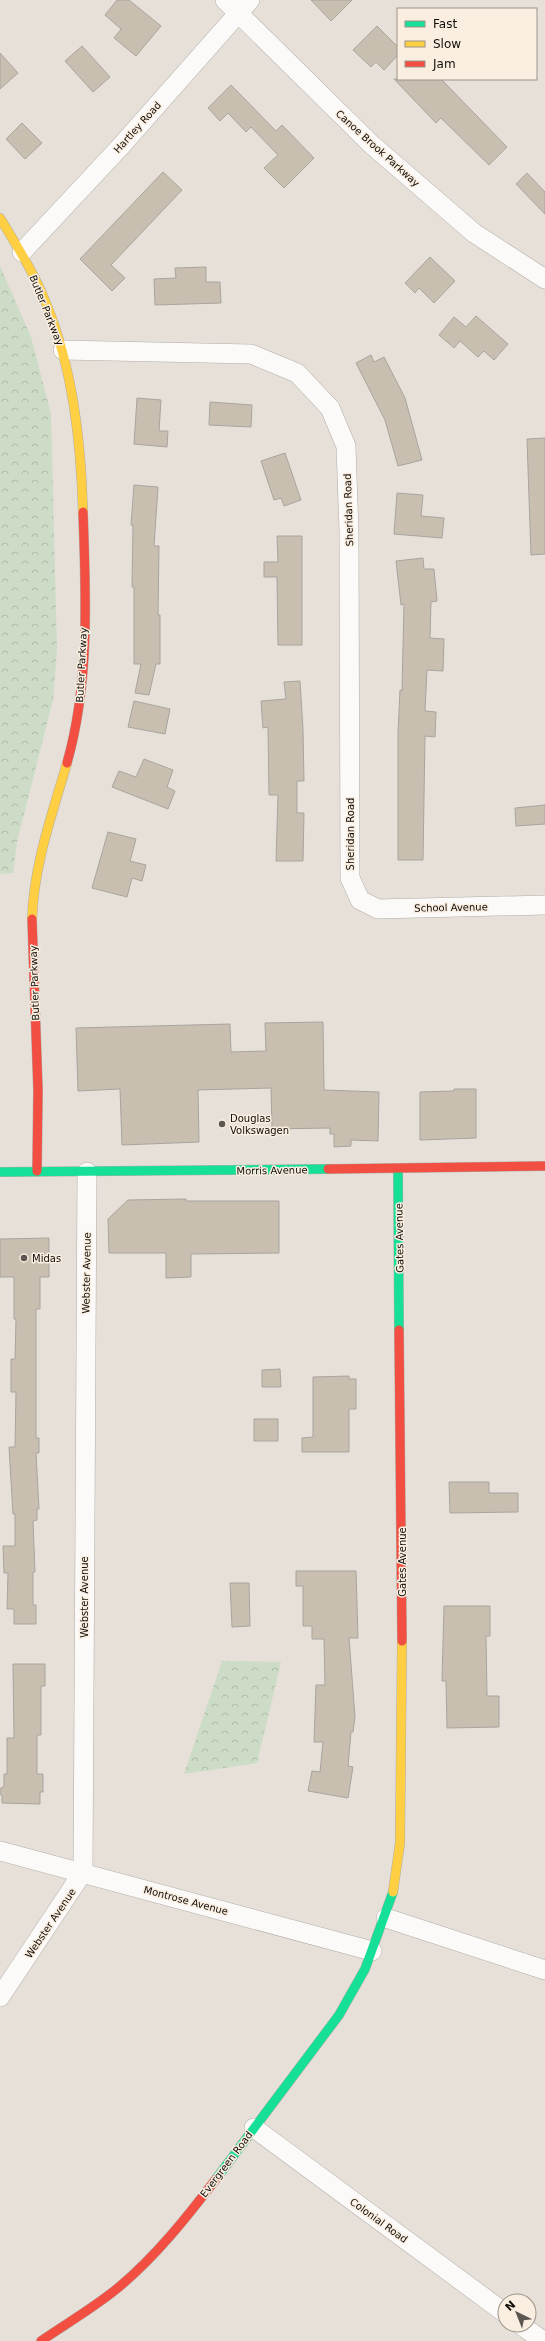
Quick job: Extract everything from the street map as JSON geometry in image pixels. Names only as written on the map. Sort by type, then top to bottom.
[{"type":"street","name":"Hartley Road","points":[[22,252],[121,146],[237,4]]},
{"type":"street","name":"Canoe Brook Parkway","points":[[237,4],[371,144],[474,233],[545,279]]},
{"type":"street","name":"Butler Parkway","points":[[0,218],[22,252],[41,291],[63,350],[78,426],[82,479],[83,633],[81,693],[72,747],[43,842],[35,882],[33,962],[37,1057],[37,1171]]},
{"type":"street","name":"Sheridan Road","points":[[63,350],[251,354],[297,373],[330,408],[346,446],[349,532],[350,878],[360,900]]},
{"type":"street","name":"School Avenue","points":[[360,900],[378,908],[545,905]]},
{"type":"street","name":"Morris Avenue","points":[[0,1172],[398,1169],[545,1166]]},
{"type":"street","name":"Gates Avenue","points":[[372,1951],[386,1918],[392,1898],[400,1843],[402,1599],[398,1169]]},
{"type":"street","name":"Webster Avenue","points":[[0,1997],[83,1872],[87,1172]]},
{"type":"street","name":"Montrose Avenue","points":[[0,1851],[83,1872],[372,1951]]},
{"type":"street","points":[[386,1918],[545,1970]]},
{"type":"street","name":"Evergreen Road","points":[[41,2341],[100,2301],[140,2268],[169,2237],[254,2128],[339,2015],[365,1969],[372,1951]]},
{"type":"street","name":"Colonial Road","points":[[254,2128],[497,2307]]},
{"type":"street","points":[[532,2333],[543,2341]]},
{"type":"green space","points":[[0,266],[31,337],[51,414],[57,650],[53,700],[17,842],[13,873],[0,874]]},
{"type":"green space","points":[[222,1661],[281,1662],[257,1763],[184,1774]]},
{"type":"building","points":[[117,0],[129,0],[161,26],[136,56],[114,38],[121,29],[105,15]]},
{"type":"building","points":[[311,0],[352,0],[331,21]]},
{"type":"building","points":[[377,26],[397,46],[397,56],[384,70],[376,62],[371,67],[353,50]]},
{"type":"building","points":[[82,46],[110,77],[93,92],[65,61]]},
{"type":"building","points":[[0,53],[18,73],[0,89]]},
{"type":"building","points":[[394,79],[442,80],[507,147],[489,165],[441,118],[436,123]]},
{"type":"building","points":[[231,85],[276,131],[282,125],[314,158],[284,188],[264,168],[278,155],[251,127],[246,132],[228,113],[220,121],[208,108]]},
{"type":"building","points":[[22,123],[42,143],[25,159],[6,139]]},
{"type":"building","points":[[163,172],[182,190],[111,265],[125,278],[112,291],[80,259]]},
{"type":"building","points":[[527,173],[545,192],[545,214],[516,184]]},
{"type":"building","points":[[430,257],[455,281],[434,303],[419,288],[415,293],[405,283]]},
{"type":"building","points":[[206,267],[206,282],[220,282],[221,303],[155,305],[154,279],[176,278],[175,268]]},
{"type":"building","points":[[476,316],[508,344],[494,360],[484,351],[478,357],[460,341],[454,348],[439,335],[454,317],[466,327]]},
{"type":"building","points":[[371,355],[374,362],[384,357],[405,398],[422,460],[398,466],[385,420],[356,363]]},
{"type":"building","points":[[137,398],[161,400],[159,431],[168,431],[167,447],[134,444]]},
{"type":"building","points":[[210,402],[252,405],[251,427],[209,425]]},
{"type":"building","points":[[545,438],[545,554],[531,555],[527,439]]},
{"type":"building","points":[[285,453],[301,500],[284,506],[281,498],[274,500],[261,461]]},
{"type":"building","points":[[134,485],[158,487],[154,546],[159,546],[158,615],[160,615],[160,664],[156,664],[149,695],[135,693],[141,664],[134,664],[134,587],[132,587],[133,525],[131,525]]},
{"type":"building","points":[[397,493],[423,495],[421,516],[444,518],[442,538],[394,534]]},
{"type":"building","points":[[277,536],[302,536],[302,645],[278,645],[277,577],[264,577],[264,562],[278,562]]},
{"type":"building","points":[[423,558],[424,569],[434,569],[437,601],[431,602],[430,638],[444,639],[443,671],[427,670],[425,711],[436,712],[435,737],[425,736],[423,860],[398,860],[398,733],[400,690],[402,691],[404,604],[401,605],[396,561]]},
{"type":"building","points":[[300,681],[304,781],[297,781],[297,813],[304,813],[303,861],[276,861],[278,795],[269,795],[268,727],[263,728],[261,701],[286,699],[284,682]]},
{"type":"building","points":[[134,701],[170,709],[165,734],[128,727]]},
{"type":"building","points":[[144,759],[173,770],[167,787],[175,791],[168,809],[112,787],[119,771],[136,777]]},
{"type":"building","points":[[545,805],[545,824],[516,826],[515,808]]},
{"type":"building","points":[[108,832],[136,839],[130,861],[146,865],[142,881],[132,878],[127,897],[92,888]]},
{"type":"building","points":[[323,1022],[324,1090],[379,1092],[378,1141],[351,1140],[351,1146],[334,1147],[334,1134],[330,1134],[330,1128],[272,1129],[271,1088],[198,1090],[199,1142],[122,1145],[120,1089],[78,1091],[76,1028],[230,1024],[231,1052],[266,1051],[265,1023]]},
{"type":"building","points":[[454,1089],[476,1089],[476,1138],[420,1140],[420,1092],[454,1091]]},
{"type":"building","points":[[186,1199],[186,1201],[279,1201],[279,1253],[191,1254],[191,1277],[166,1278],[166,1253],[109,1253],[108,1219],[128,1200]]},
{"type":"building","points":[[49,1238],[49,1277],[40,1277],[40,1309],[36,1309],[36,1438],[39,1438],[39,1453],[36,1453],[39,1509],[37,1509],[37,1520],[33,1521],[35,1572],[33,1572],[33,1605],[36,1605],[36,1624],[14,1624],[14,1609],[7,1609],[8,1573],[4,1573],[3,1546],[15,1546],[15,1514],[13,1514],[9,1447],[15,1447],[16,1392],[11,1392],[11,1359],[15,1359],[16,1319],[14,1319],[14,1277],[0,1277],[0,1239]]},
{"type":"building","points":[[280,1369],[281,1387],[262,1387],[262,1370]]},
{"type":"building","points":[[349,1376],[349,1379],[356,1379],[356,1409],[349,1409],[349,1452],[302,1452],[302,1438],[313,1437],[313,1377]]},
{"type":"building","points":[[254,1419],[278,1419],[278,1441],[254,1441]]},
{"type":"building","points":[[449,1482],[489,1482],[489,1493],[518,1493],[518,1512],[450,1513]]},
{"type":"building","points":[[296,1571],[356,1571],[358,1638],[349,1638],[355,1717],[353,1732],[351,1732],[348,1766],[353,1767],[348,1798],[308,1791],[312,1771],[320,1772],[323,1742],[314,1742],[316,1685],[325,1685],[324,1639],[312,1639],[312,1626],[303,1626],[303,1586],[296,1586]]},
{"type":"building","points":[[230,1583],[249,1583],[250,1626],[232,1627]]},
{"type":"building","points":[[444,1606],[490,1606],[490,1636],[486,1636],[487,1696],[499,1696],[499,1727],[447,1728],[446,1681],[442,1681]]},
{"type":"building","points":[[13,1664],[45,1664],[45,1686],[41,1686],[41,1735],[37,1735],[37,1774],[43,1774],[43,1792],[40,1792],[40,1804],[2,1803],[2,1796],[0,1794],[0,1789],[4,1786],[4,1774],[7,1774],[7,1738],[14,1738]]},
{"type":"traffic: fast","points":[[0,1172],[328,1169]]},
{"type":"traffic: fast","points":[[398,1169],[399,1330]]},
{"type":"traffic: fast","points":[[216,2179],[339,2015],[365,1969],[393,1892]]},
{"type":"traffic: slow","points":[[0,218],[36,281],[46,303],[63,354],[78,433],[83,512]]},
{"type":"traffic: slow","points":[[32,919],[33,899],[40,859],[67,763]]},
{"type":"traffic: slow","points":[[393,1892],[400,1843],[402,1641]]},
{"type":"traffic: jam","points":[[67,763],[80,701],[83,670],[85,638],[83,512]]},
{"type":"traffic: jam","points":[[32,919],[38,1090],[37,1171]]},
{"type":"traffic: jam","points":[[328,1169],[545,1166]]},
{"type":"traffic: jam","points":[[399,1330],[402,1641]]},
{"type":"traffic: jam","points":[[41,2341],[100,2301],[133,2275],[170,2236],[216,2179]]},
{"type":"place","name":"Douglas Volkswagen","points":[[222,1124]]},
{"type":"place","name":"Midas","points":[[24,1258]]}]
